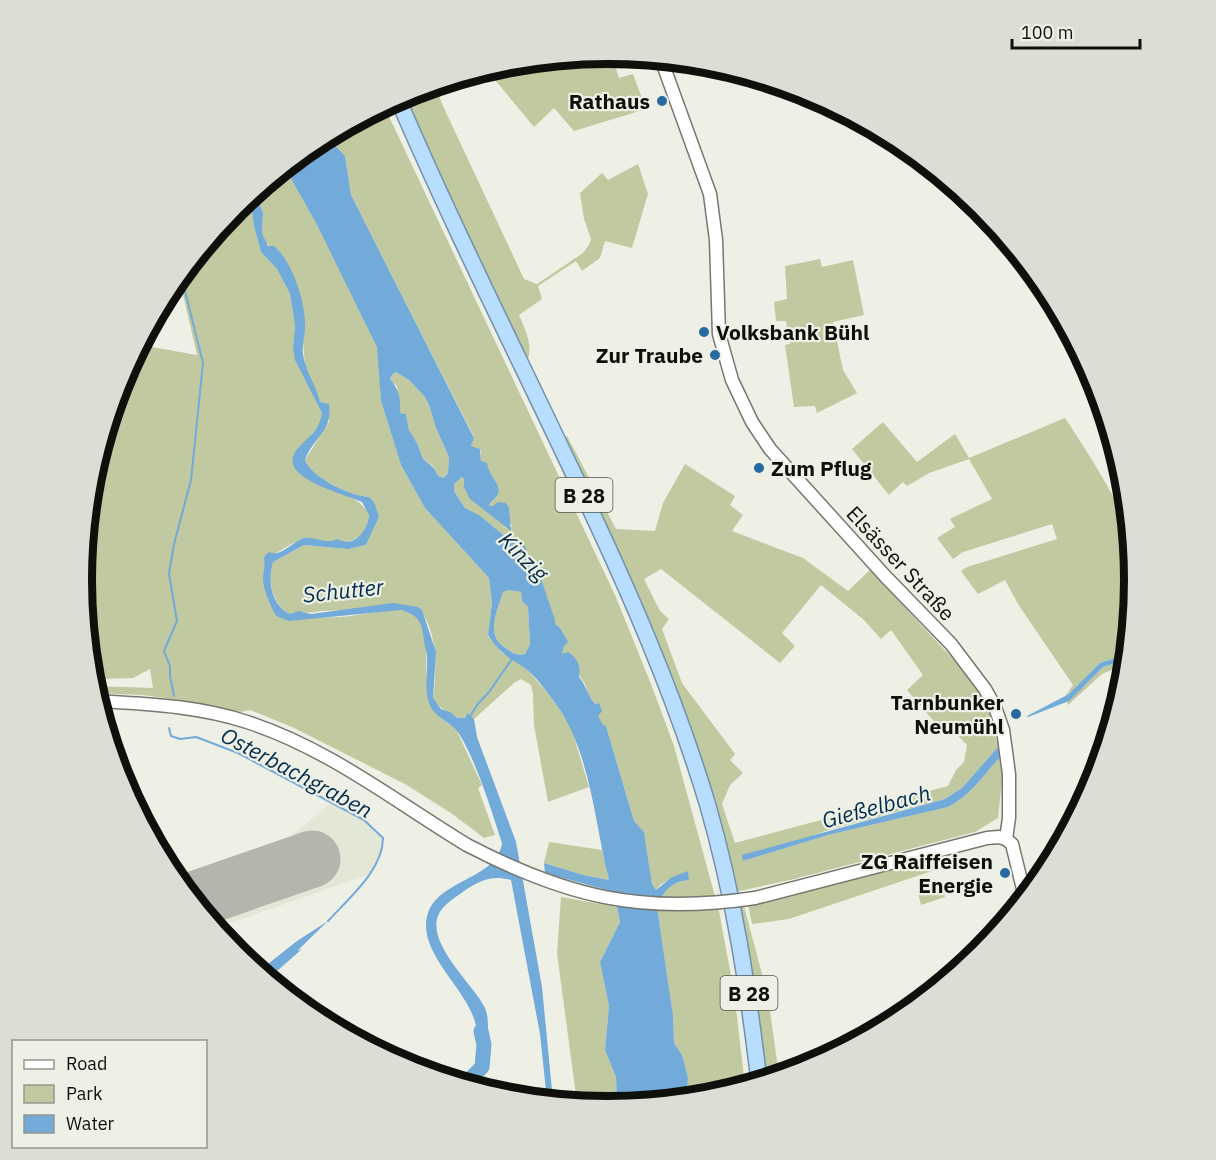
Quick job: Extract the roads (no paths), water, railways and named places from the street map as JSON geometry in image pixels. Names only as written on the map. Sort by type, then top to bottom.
[{"type":"highway","name":"B 28","points":[[402,108],[624,580],[665,680],[708,807],[733,906],[748,986],[758,1073]]},
{"type":"highway","name":"B 28","points":[[393,112],[595,540],[657,684],[699,812],[724,910],[740,990],[750,1075]]},
{"type":"street","name":"Elsässer Straße","points":[[664,68],[710,194],[716,240],[719,334],[732,380],[752,422],[770,449],[951,645],[985,689],[1004,730],[1009,774],[1009,818],[1006,839],[1012,844],[1022,886]]},
{"type":"street","points":[[107,702],[202,710],[247,721],[285,736],[349,770],[467,844],[534,877],[594,896],[671,905],[698,905],[755,898],[987,838],[1006,839]]},
{"type":"water","name":"Kinzig","points":[[334,144],[345,156],[351,195],[474,438],[471,446],[480,449],[481,461],[487,463],[497,483],[498,494],[489,506],[498,502],[506,503],[509,508],[511,531],[470,499],[462,477],[454,484],[454,491],[465,508],[479,515],[512,542],[525,546],[532,567],[530,579],[540,576],[555,624],[568,642],[562,654],[568,652],[576,659],[579,665],[579,677],[595,704],[599,703],[602,711],[598,716],[606,726],[634,821],[644,832],[652,884],[656,890],[672,877],[688,871],[689,880],[668,888],[657,907],[673,1015],[674,1043],[682,1055],[688,1077],[687,1089],[617,1095],[616,1077],[605,1050],[609,1006],[600,962],[620,922],[614,892],[545,873],[544,863],[609,880],[590,787],[576,741],[566,719],[533,675],[505,655],[488,635],[492,603],[489,578],[425,508],[401,465],[381,401],[377,347],[317,225],[289,175]],"holes":[[[396,372],[409,380],[425,397],[449,457],[448,473],[444,478],[438,476],[434,468],[423,459],[409,430],[406,414],[400,413],[399,394],[390,379]],[[509,590],[521,592],[522,601],[528,607],[530,644],[525,654],[513,653],[500,644],[494,631],[503,592]]]},
{"type":"water","points":[[258,201],[263,213],[262,233],[268,246],[274,246],[287,262],[301,297],[305,321],[304,360],[308,372],[320,402],[329,404],[326,428],[305,460],[315,473],[332,485],[369,497],[374,502],[379,517],[366,545],[348,549],[304,545],[273,562],[272,591],[278,604],[290,614],[299,611],[311,614],[393,603],[418,607],[422,610],[436,652],[433,698],[441,709],[458,718],[465,718],[467,713],[474,719],[477,737],[516,842],[542,987],[552,1092],[546,1091],[540,1034],[511,880],[486,879],[464,891],[442,908],[436,927],[445,952],[487,1012],[488,1050],[478,1047],[473,1016],[428,940],[426,926],[428,913],[434,902],[455,885],[490,864],[498,855],[502,843],[484,788],[467,748],[457,731],[431,708],[429,703],[426,686],[427,655],[422,628],[418,620],[401,610],[289,621],[276,616],[265,591],[264,557],[269,552],[278,553],[304,538],[328,541],[337,539],[349,542],[363,532],[369,515],[362,502],[314,483],[294,467],[293,458],[299,447],[317,428],[322,413],[295,360],[293,347],[295,326],[290,294],[277,269],[261,252],[251,207]]},
{"type":"water","points":[[1118,657],[1117,663],[1103,667],[1069,701],[1027,716],[1069,694],[1100,663]]},
{"type":"water","points":[[998,747],[1000,757],[970,791],[948,807],[828,835],[743,861],[742,855],[945,799],[962,788]]},
{"type":"water","points":[[328,921],[297,951],[302,949],[275,973],[266,966],[297,941]]},
{"type":"waterway","points":[[174,696],[170,666],[164,651],[177,621],[169,574],[174,544],[191,480],[203,363],[184,287]]},
{"type":"waterway","points":[[469,718],[512,659]]},
{"type":"waterway","name":"Osterbachgraben","points":[[169,728],[171,736],[180,739],[196,737],[238,753],[364,820],[383,838],[381,850],[371,872],[355,893],[328,921]]},
{"type":"waterway","name":"Schutter","points":[[472,1077],[482,1067],[484,1045],[481,1031]]},
{"type":"place","name":"Rathaus","points":[[662,101]]},
{"type":"place","name":"Volksbank Bühl","points":[[704,332]]},
{"type":"place","name":"Zur Traube","points":[[715,355]]},
{"type":"place","name":"Zum Pflug","points":[[759,468]]},
{"type":"place","name":"Tarnbunker Neumühl","points":[[1016,714]]},
{"type":"place","name":"ZG Raiffeisen Energie","points":[[1005,873]]},
{"type":"water label","name":"Gießelbach","points":[[876,806]]}]
